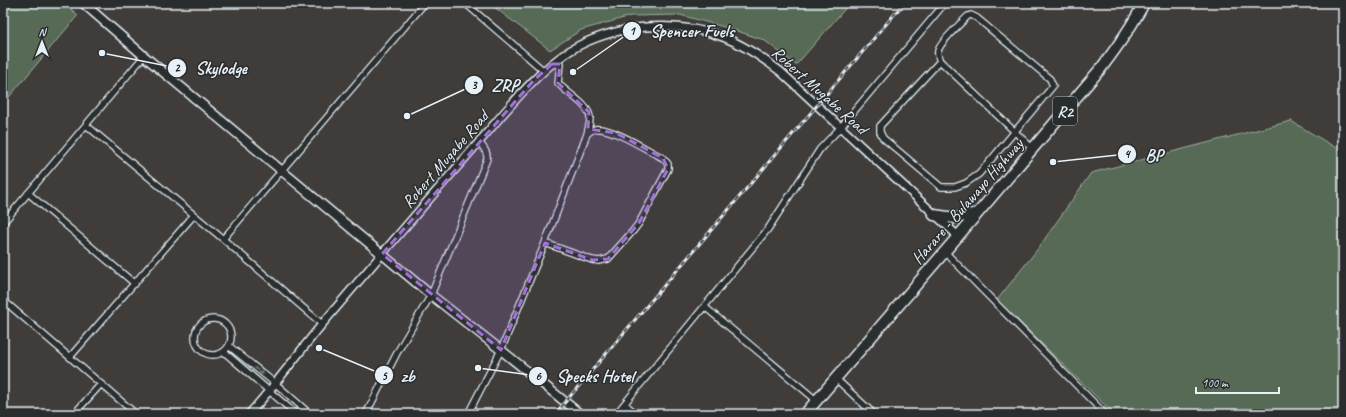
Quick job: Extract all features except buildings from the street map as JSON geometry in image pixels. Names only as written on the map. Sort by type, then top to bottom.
[{"type":"highway","name":"Harare - Bulawayo Highway","points":[[805,414],[978,214],[1120,45],[1144,3]]},
{"type":"highway","points":[[934,215],[955,218],[978,214]]},
{"type":"main road","points":[[83,3],[144,56],[431,295],[580,414]]},
{"type":"street","points":[[223,239],[425,3]]},
{"type":"street","points":[[465,3],[544,71]]},
{"type":"street","points":[[616,414],[768,229],[820,149],[840,128],[945,3]]},
{"type":"street","points":[[940,61],[880,126],[880,132],[883,138],[941,187],[955,187],[966,183],[979,174],[1015,133],[1053,86],[1050,80],[977,18],[971,15],[968,16],[951,34],[939,49],[938,52],[940,61],[1015,133],[1033,149]]},
{"type":"street","name":"Robert Mugabe Road","points":[[249,414],[270,392],[322,324],[533,81],[567,52],[602,36],[623,30],[662,27],[684,28],[722,37],[744,46],[781,72],[958,236]]},
{"type":"street","points":[[3,223],[144,56]]},
{"type":"street","points":[[468,414],[501,350],[587,134],[590,118],[589,112],[558,83],[560,64],[552,64]]},
{"type":"street","points":[[86,125],[322,324]]},
{"type":"street","points":[[544,244],[592,260],[599,261],[608,259],[639,223],[668,169],[668,164],[663,158],[616,133],[602,129],[594,129],[587,134]]},
{"type":"street","points":[[366,414],[398,351],[431,295],[487,159],[486,153],[479,142]]},
{"type":"street","points":[[28,193],[135,284]]},
{"type":"street","points":[[70,357],[194,215]]},
{"type":"street","points":[[945,252],[1105,414]]},
{"type":"street","points":[[3,300],[136,414]]},
{"type":"street","points":[[705,307],[816,400]]},
{"type":"street","points":[[215,319],[222,322],[231,332],[229,346],[224,352],[217,355],[210,356],[203,353],[195,342],[197,328],[208,320],[215,319]]},
{"type":"street","points":[[229,346],[310,414]]},
{"type":"street","points":[[224,352],[296,414]]},
{"type":"street","points":[[835,378],[874,414]]},
{"type":"street","points":[[74,414],[101,384]]},
{"type":"street","points":[[625,404],[636,414]]},
{"type":"highlighted area","points":[[552,64],[560,64],[558,83],[589,112],[588,129],[616,133],[663,158],[668,169],[639,223],[608,259],[592,260],[545,243],[501,350],[382,254],[533,81]]},
{"type":"green space","points":[[3,3],[63,3],[78,15],[5,102],[3,101]]},
{"type":"green space","points":[[489,3],[850,3],[796,65],[764,40],[728,28],[680,15],[631,16],[581,30],[550,50]]},
{"type":"green space","points":[[1291,121],[1343,152],[1343,414],[1114,414],[997,300],[1037,250],[1091,173]]},
{"type":"railway","points":[[555,414],[904,3]]},
{"type":"place","name":"Skylodge","points":[[102,53]]},
{"type":"place","name":"Spencer Fuels","points":[[573,72]]},
{"type":"place","name":"ZRP","points":[[407,116]]},
{"type":"place","name":"BP","points":[[1053,162]]},
{"type":"place","name":"zb","points":[[319,348]]},
{"type":"place","name":"Specks Hotel","points":[[478,368]]}]
